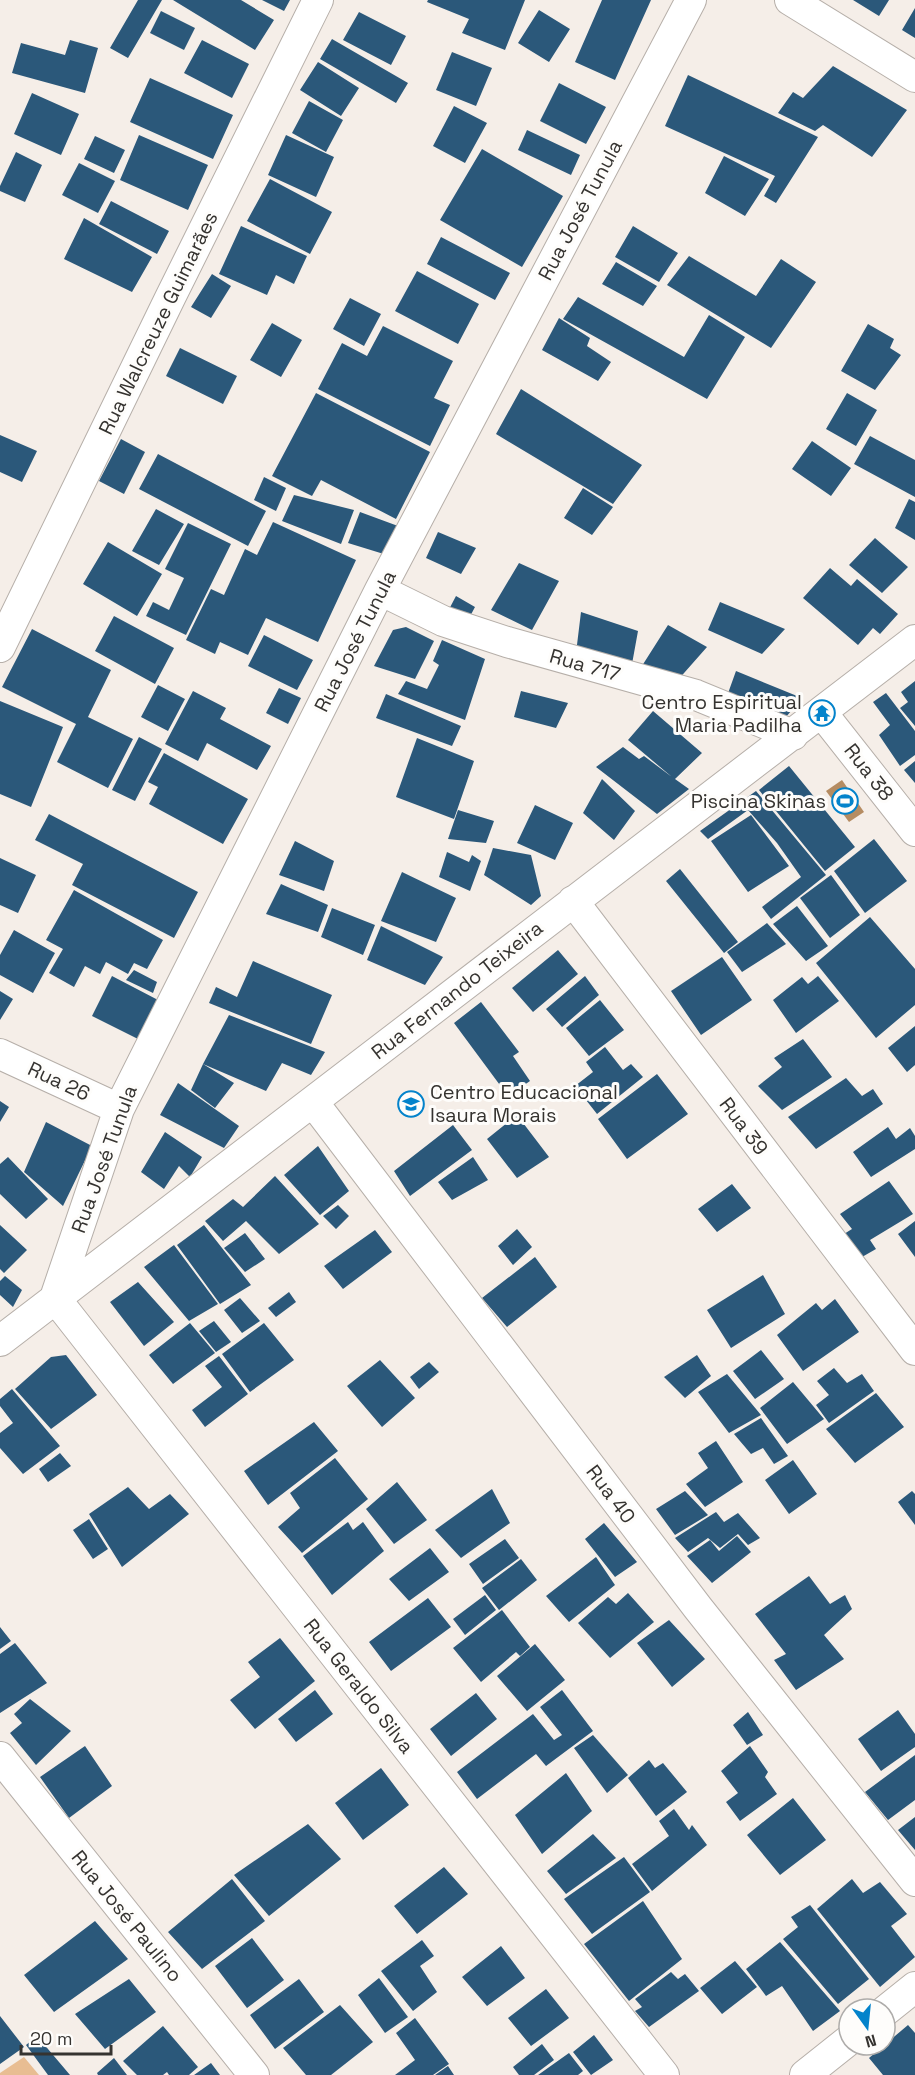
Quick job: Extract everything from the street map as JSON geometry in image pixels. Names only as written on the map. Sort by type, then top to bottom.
[{"type":"street","name":"Rua Walcreuze Guimarães","points":[[0,647],[318,0]]},
{"type":"street","name":"Rua José Tunula","points":[[55,1298],[118,1109],[380,590],[691,0]]},
{"type":"street","points":[[790,0],[914,76]]},
{"type":"street","name":"Rua 717","points":[[380,590],[443,621],[507,642],[696,696],[793,735]]},
{"type":"street","name":"Rua Fernando Teixeira","points":[[0,1341],[915,640]]},
{"type":"street","name":"Rua 38","points":[[822,713],[915,831]]},
{"type":"street","name":"Rua 39","points":[[573,901],[915,1350]]},
{"type":"street","name":"Rua 26","points":[[0,1054],[118,1109]]},
{"type":"street","name":"Rua 40","points":[[313,1102],[690,1598],[915,1881]]},
{"type":"street","name":"Rua Geraldo Silva","points":[[55,1298],[664,2075]]},
{"type":"street","name":"Rua José Paulino","points":[[0,1757],[254,2075]]},
{"type":"street","points":[[897,2001],[915,1987]]},
{"type":"street","points":[[805,2075],[837,2050]]},
{"type":"shaded area","name":"Piscina Skinas","points":[[842,780],[864,812],[849,822],[826,791]]},
{"type":"shaded area","points":[[24,2057],[39,2075],[0,2075],[0,2073]]},
{"type":"building","points":[[138,0],[162,0],[128,58],[110,48]]},
{"type":"building","points":[[173,0],[241,0],[274,20],[255,50]]},
{"type":"building","points":[[262,0],[290,0],[284,11]]},
{"type":"building","points":[[428,0],[525,0],[505,50],[462,33],[469,19],[427,2]]},
{"type":"building","points":[[602,0],[651,0],[615,80],[575,62]]},
{"type":"building","points":[[853,0],[889,0],[879,16]]},
{"type":"building","points":[[915,8],[915,38],[902,30]]},
{"type":"building","points":[[539,10],[570,29],[549,62],[518,43]]},
{"type":"building","points":[[161,11],[195,28],[184,50],[150,33]]},
{"type":"building","points":[[359,12],[406,36],[391,65],[343,40]]},
{"type":"building","points":[[332,39],[408,83],[396,103],[320,59]]},
{"type":"building","points":[[70,40],[98,48],[85,93],[12,73],[21,43],[65,55]]},
{"type":"building","points":[[202,40],[249,64],[232,98],[184,73]]},
{"type":"building","points":[[452,52],[492,68],[476,106],[436,90]]},
{"type":"building","points":[[318,62],[359,88],[341,116],[300,90]]},
{"type":"building","points":[[833,66],[907,110],[872,157],[823,125],[815,131],[778,113],[793,92],[803,98]]},
{"type":"building","points":[[688,75],[818,137],[776,203],[764,196],[775,176],[665,126]]},
{"type":"building","points":[[150,78],[233,115],[213,159],[130,122]]},
{"type":"building","points":[[559,83],[606,107],[586,144],[540,121]]},
{"type":"building","points":[[32,93],[79,114],[61,155],[14,134]]},
{"type":"building","points":[[309,101],[343,120],[326,152],[292,133]]},
{"type":"building","points":[[454,106],[487,123],[465,163],[433,146]]},
{"type":"building","points":[[527,130],[580,155],[571,175],[518,150]]},
{"type":"building","points":[[139,135],[208,165],[188,210],[120,180]]},
{"type":"building","points":[[286,135],[334,157],[316,197],[268,175]]},
{"type":"building","points":[[95,136],[125,150],[114,173],[84,159]]},
{"type":"building","points":[[482,149],[563,196],[522,267],[440,220]]},
{"type":"building","points":[[16,152],[42,165],[25,202],[0,191],[0,186]]},
{"type":"building","points":[[724,156],[769,179],[745,216],[705,193]]},
{"type":"building","points":[[79,163],[115,181],[98,213],[62,195]]},
{"type":"building","points":[[270,179],[332,212],[310,254],[247,221]]},
{"type":"building","points":[[111,201],[169,231],[157,254],[99,224]]},
{"type":"building","points":[[84,218],[152,257],[132,292],[64,259]]},
{"type":"building","points":[[241,226],[307,256],[294,284],[276,275],[267,295],[219,274]]},
{"type":"building","points":[[633,226],[678,253],[659,282],[615,257]]},
{"type":"building","points":[[441,237],[510,273],[495,300],[427,264]]},
{"type":"building","points":[[689,256],[756,296],[781,259],[816,282],[771,348],[667,285]]},
{"type":"building","points":[[616,262],[657,286],[643,306],[602,284]]},
{"type":"building","points":[[417,271],[479,304],[458,344],[395,311]]},
{"type":"building","points":[[212,274],[231,286],[211,318],[191,307]]},
{"type":"building","points":[[578,297],[684,357],[709,315],[745,337],[707,399],[563,319]]},
{"type":"building","points":[[350,298],[381,314],[364,346],[333,329]]},
{"type":"building","points":[[559,318],[590,338],[587,346],[611,362],[598,381],[542,350]]},
{"type":"building","points":[[272,323],[302,340],[281,377],[250,360]]},
{"type":"building","points":[[868,324],[894,339],[890,348],[901,355],[875,390],[841,371]]},
{"type":"building","points":[[383,326],[453,361],[434,398],[450,405],[430,446],[318,389],[342,343],[367,356]]},
{"type":"building","points":[[180,348],[237,376],[223,404],[166,376]]},
{"type":"building","points":[[521,389],[642,465],[613,504],[496,434]]},
{"type":"building","points":[[316,393],[430,452],[396,519],[321,480],[312,496],[272,476]]},
{"type":"building","points":[[847,393],[877,410],[856,446],[826,429]]},
{"type":"building","points":[[0,435],[37,451],[22,482],[0,472]]},
{"type":"building","points":[[870,436],[915,460],[915,497],[854,464]]},
{"type":"building","points":[[121,439],[145,452],[124,494],[99,481]]},
{"type":"building","points":[[812,441],[851,468],[831,496],[792,469]]},
{"type":"building","points":[[158,454],[266,511],[248,546],[139,489]]},
{"type":"building","points":[[264,477],[286,488],[276,511],[254,500]]},
{"type":"building","points":[[583,488],[613,507],[592,535],[564,518]]},
{"type":"building","points":[[294,495],[354,510],[341,544],[282,521]]},
{"type":"building","points":[[909,499],[915,502],[915,540],[895,528]]},
{"type":"building","points":[[156,509],[184,524],[159,565],[132,551]]},
{"type":"building","points":[[360,512],[398,526],[387,555],[348,543]]},
{"type":"building","points":[[273,522],[356,560],[318,642],[266,618],[248,655],[220,642],[215,654],[186,640],[211,589],[224,595],[245,549],[257,555]]},
{"type":"building","points":[[188,523],[231,544],[186,635],[146,616],[153,602],[169,610],[184,578],[165,569]]},
{"type":"building","points":[[438,532],[476,548],[461,574],[426,558]]},
{"type":"building","points":[[875,538],[908,567],[882,593],[849,565]]},
{"type":"building","points":[[108,542],[162,574],[137,616],[83,584]]},
{"type":"building","points":[[519,563],[559,581],[532,630],[491,610]]},
{"type":"building","points":[[830,568],[851,586],[857,579],[898,614],[880,634],[873,628],[858,645],[803,598]]},
{"type":"building","points":[[456,596],[475,607],[467,622],[446,615]]},
{"type":"building","points":[[720,602],[785,629],[762,654],[708,630]]},
{"type":"building","points":[[581,612],[638,631],[632,664],[576,653]]},
{"type":"building","points":[[114,616],[174,648],[155,684],[95,651]]},
{"type":"building","points":[[668,625],[707,647],[677,681],[640,669]]},
{"type":"building","points":[[406,627],[434,641],[415,679],[374,666],[393,630]]},
{"type":"building","points":[[32,629],[111,670],[88,717],[133,739],[108,788],[57,762],[76,724],[2,687]]},
{"type":"building","points":[[264,635],[313,660],[297,690],[248,666]]},
{"type":"building","points":[[442,640],[485,659],[465,720],[398,694],[406,681],[427,689],[439,665],[433,661]]},
{"type":"building","points":[[736,671],[802,698],[786,717],[727,696]]},
{"type":"building","points":[[915,681],[915,726],[900,708],[908,702],[901,692]]},
{"type":"building","points":[[158,685],[185,699],[168,731],[141,717]]},
{"type":"building","points":[[279,688],[301,698],[288,724],[266,713]]},
{"type":"building","points":[[193,691],[226,708],[220,719],[271,746],[257,770],[207,743],[198,761],[165,744]]},
{"type":"building","points":[[521,691],[568,703],[556,728],[514,717]]},
{"type":"building","points":[[886,693],[915,731],[915,755],[900,766],[879,735],[890,725],[873,702]]},
{"type":"building","points":[[386,694],[461,726],[452,746],[376,718]]},
{"type":"building","points":[[0,701],[63,727],[31,807],[0,794]]},
{"type":"building","points":[[653,711],[702,753],[675,779],[689,789],[657,814],[596,767],[623,747],[639,759],[644,756],[672,777],[628,740]]},
{"type":"building","points":[[139,737],[162,749],[135,801],[112,790]]},
{"type":"building","points":[[417,738],[474,761],[454,819],[396,797]]},
{"type":"building","points":[[164,753],[248,799],[223,844],[149,804],[158,787],[148,782]]},
{"type":"building","points":[[915,761],[915,783],[904,770]]},
{"type":"building","points":[[789,766],[855,847],[825,871],[759,790]]},
{"type":"building","points":[[602,779],[635,811],[614,840],[583,813]]},
{"type":"building","points":[[756,791],[826,875],[771,919],[762,907],[801,877],[777,843],[748,810],[708,839],[700,831]]},
{"type":"building","points":[[535,805],[573,823],[555,860],[517,843]]},
{"type":"building","points":[[458,810],[494,821],[486,843],[448,839]]},
{"type":"building","points":[[49,814],[198,892],[174,938],[72,885],[83,864],[35,840]]},
{"type":"building","points":[[751,815],[789,866],[748,892],[711,841]]},
{"type":"building","points":[[874,839],[907,881],[865,913],[834,871]]},
{"type":"building","points":[[295,841],[334,861],[324,891],[279,875]]},
{"type":"building","points":[[493,848],[531,855],[541,896],[531,905],[484,875]]},
{"type":"building","points":[[447,852],[469,862],[472,855],[481,861],[470,891],[439,877]]},
{"type":"building","points":[[0,858],[36,875],[18,913],[0,905]]},
{"type":"building","points":[[680,869],[738,942],[724,953],[666,881]]},
{"type":"building","points":[[402,872],[456,898],[436,942],[381,921]]},
{"type":"building","points":[[831,875],[860,915],[830,938],[800,898]]},
{"type":"building","points":[[281,884],[328,905],[318,932],[266,914]]},
{"type":"building","points":[[74,890],[163,940],[147,969],[134,963],[128,974],[106,962],[100,974],[85,966],[74,987],[49,973],[63,949],[46,940]]},
{"type":"building","points":[[797,906],[828,946],[806,961],[773,924]]},
{"type":"building","points":[[332,908],[375,925],[363,955],[321,937]]},
{"type":"building","points":[[870,917],[915,969],[915,1005],[876,1038],[816,963]]},
{"type":"building","points":[[767,923],[786,944],[742,972],[727,952]]},
{"type":"building","points":[[381,926],[443,957],[425,985],[367,960]]},
{"type":"building","points":[[14,930],[55,953],[33,993],[0,975],[0,955]]},
{"type":"building","points":[[558,950],[578,974],[533,1012],[512,988]]},
{"type":"building","points":[[722,957],[752,1000],[701,1035],[671,991]]},
{"type":"building","points":[[253,961],[332,995],[311,1044],[209,1003],[216,987],[237,997]]},
{"type":"building","points":[[134,970],[157,982],[153,993],[126,980]]},
{"type":"building","points":[[112,976],[158,1000],[138,1039],[92,1016]]},
{"type":"building","points":[[585,976],[599,995],[562,1027],[546,1009]]},
{"type":"building","points":[[818,976],[839,1001],[796,1033],[773,1000],[802,977],[808,984]]},
{"type":"building","points":[[0,991],[13,999],[0,1020]]},
{"type":"building","points":[[600,1000],[624,1030],[589,1056],[566,1028]]},
{"type":"building","points":[[481,1002],[519,1052],[513,1056],[530,1081],[508,1096],[454,1023]]},
{"type":"building","points":[[229,1015],[325,1052],[311,1075],[282,1063],[266,1091],[203,1064]]},
{"type":"building","points":[[915,1026],[915,1065],[907,1072],[888,1048]]},
{"type":"building","points":[[803,1039],[832,1077],[782,1110],[758,1086],[782,1067],[774,1058]]},
{"type":"building","points":[[605,1047],[623,1070],[631,1064],[643,1077],[597,1114],[575,1086],[593,1072],[586,1062]]},
{"type":"building","points":[[203,1064],[234,1083],[215,1108],[191,1090]]},
{"type":"building","points":[[657,1074],[688,1114],[627,1159],[598,1119]]},
{"type":"building","points":[[846,1078],[862,1096],[873,1089],[883,1104],[816,1149],[788,1117]]},
{"type":"building","points":[[178,1083],[239,1126],[224,1148],[160,1115]]},
{"type":"building","points":[[0,1101],[9,1107],[0,1122]]},
{"type":"building","points":[[517,1115],[549,1157],[517,1178],[487,1139]]},
{"type":"building","points":[[46,1122],[92,1146],[63,1206],[24,1172]]},
{"type":"building","points":[[453,1125],[472,1150],[410,1196],[394,1171]]},
{"type":"building","points":[[888,1127],[896,1139],[910,1128],[915,1136],[915,1149],[871,1177],[853,1152]]},
{"type":"building","points":[[165,1132],[202,1157],[190,1177],[179,1166],[164,1189],[141,1172]]},
{"type":"building","points":[[318,1146],[349,1191],[320,1215],[284,1175]]},
{"type":"building","points":[[8,1157],[48,1199],[26,1219],[0,1194],[0,1164]]},
{"type":"building","points":[[473,1157],[488,1180],[452,1200],[438,1182]]},
{"type":"building","points":[[275,1176],[319,1224],[279,1254],[246,1221],[223,1241],[205,1221],[233,1199],[243,1207]]},
{"type":"building","points":[[889,1181],[913,1214],[870,1240],[876,1249],[862,1257],[844,1234],[852,1229],[840,1214]]},
{"type":"building","points":[[732,1184],[751,1208],[717,1232],[698,1209]]},
{"type":"building","points":[[338,1205],[349,1216],[336,1229],[323,1216]]},
{"type":"building","points":[[915,1221],[915,1257],[898,1234]]},
{"type":"building","points":[[0,1225],[27,1250],[4,1273],[0,1269]]},
{"type":"building","points":[[204,1225],[251,1285],[220,1304],[177,1245]]},
{"type":"building","points":[[517,1229],[532,1247],[513,1265],[498,1246]]},
{"type":"building","points":[[375,1230],[392,1252],[343,1289],[324,1266]]},
{"type":"building","points":[[245,1233],[265,1259],[245,1272],[224,1248]]},
{"type":"building","points":[[174,1245],[218,1304],[189,1321],[144,1267]]},
{"type":"building","points":[[535,1257],[557,1287],[507,1327],[482,1298]]},
{"type":"building","points":[[763,1275],[785,1314],[731,1348],[707,1310]]},
{"type":"building","points":[[5,1276],[22,1290],[13,1307],[0,1295],[0,1281]]},
{"type":"building","points":[[138,1282],[174,1322],[144,1346],[110,1302]]},
{"type":"building","points":[[289,1292],[296,1302],[276,1317],[268,1308]]},
{"type":"building","points":[[240,1298],[260,1321],[242,1333],[224,1310]]},
{"type":"building","points":[[835,1299],[859,1332],[803,1371],[777,1335],[816,1303],[822,1310]]},
{"type":"building","points":[[214,1321],[231,1342],[216,1352],[199,1331]]},
{"type":"building","points":[[190,1323],[215,1353],[173,1384],[149,1355]]},
{"type":"building","points":[[264,1323],[294,1360],[250,1392],[222,1354]]},
{"type":"building","points":[[761,1350],[784,1379],[755,1399],[733,1371]]},
{"type":"building","points":[[66,1355],[97,1395],[51,1429],[15,1389],[51,1357]]},
{"type":"building","points":[[697,1355],[711,1376],[685,1398],[664,1377]]},
{"type":"building","points":[[219,1356],[248,1394],[205,1427],[192,1410],[222,1387],[205,1366]]},
{"type":"building","points":[[380,1360],[415,1398],[382,1427],[347,1386]]},
{"type":"building","points":[[429,1362],[439,1372],[419,1389],[410,1377]]},
{"type":"building","points":[[834,1368],[847,1383],[862,1374],[874,1391],[829,1423],[816,1405],[829,1395],[817,1381]]},
{"type":"building","points":[[727,1374],[761,1415],[729,1433],[698,1392]]},
{"type":"building","points":[[793,1382],[824,1419],[787,1444],[760,1408]]},
{"type":"building","points":[[12,1389],[60,1446],[23,1474],[0,1448],[0,1433],[13,1423],[0,1406],[0,1399]]},
{"type":"building","points":[[876,1393],[904,1427],[855,1463],[826,1429]]},
{"type":"building","points":[[761,1418],[788,1456],[774,1464],[763,1448],[751,1454],[734,1434]]},
{"type":"building","points":[[314,1422],[338,1451],[268,1505],[244,1471]]},
{"type":"building","points":[[716,1441],[743,1482],[705,1507],[686,1484],[708,1468],[698,1453]]},
{"type":"building","points":[[60,1453],[71,1466],[48,1482],[39,1469]]},
{"type":"building","points":[[335,1458],[368,1499],[302,1553],[278,1527],[300,1508],[290,1493]]},
{"type":"building","points":[[793,1460],[817,1494],[789,1514],[765,1480]]},
{"type":"building","points":[[397,1482],[427,1520],[394,1544],[366,1509]]},
{"type":"building","points":[[128,1487],[149,1509],[170,1494],[189,1514],[122,1567],[89,1514]]},
{"type":"building","points":[[492,1489],[510,1523],[461,1558],[435,1530]]},
{"type":"building","points":[[685,1491],[708,1515],[675,1535],[656,1509]]},
{"type":"building","points":[[912,1491],[915,1494],[915,1525],[898,1502]]},
{"type":"building","points":[[716,1512],[724,1522],[738,1513],[760,1538],[748,1545],[738,1534],[720,1548],[708,1538],[688,1552],[675,1538]]},
{"type":"building","points":[[89,1519],[108,1549],[93,1559],[73,1530]]},
{"type":"building","points":[[348,1522],[353,1530],[363,1522],[384,1551],[332,1595],[303,1556]]},
{"type":"building","points":[[604,1523],[637,1562],[615,1577],[585,1539]]},
{"type":"building","points":[[737,1536],[751,1552],[712,1583],[687,1556],[710,1540],[719,1551]]},
{"type":"building","points":[[505,1539],[519,1558],[483,1584],[469,1564]]},
{"type":"building","points":[[430,1548],[449,1572],[409,1601],[389,1579]]},
{"type":"building","points":[[596,1557],[615,1585],[569,1622],[546,1596]]},
{"type":"building","points":[[521,1559],[537,1580],[499,1610],[482,1588]]},
{"type":"building","points":[[809,1576],[830,1604],[845,1595],[852,1609],[824,1635],[844,1659],[796,1690],[774,1660],[786,1654],[755,1614]]},
{"type":"building","points":[[628,1593],[654,1622],[610,1658],[578,1623],[608,1597],[616,1604]]},
{"type":"building","points":[[485,1595],[496,1610],[465,1635],[453,1619]]},
{"type":"building","points":[[428,1598],[451,1627],[391,1671],[369,1642]]},
{"type":"building","points":[[502,1610],[530,1647],[520,1656],[516,1652],[481,1682],[453,1648]]},
{"type":"building","points":[[669,1620],[705,1659],[672,1687],[637,1643]]},
{"type":"building","points":[[0,1627],[11,1641],[0,1649]]},
{"type":"building","points":[[280,1638],[315,1681],[255,1729],[230,1700],[260,1677],[248,1662]]},
{"type":"building","points":[[15,1643],[47,1683],[0,1713],[0,1654]]},
{"type":"building","points":[[535,1644],[565,1680],[527,1711],[497,1676]]},
{"type":"building","points":[[315,1690],[333,1714],[296,1742],[278,1719]]},
{"type":"building","points":[[562,1690],[593,1731],[546,1766],[536,1754],[477,1799],[457,1772],[533,1714],[554,1740],[562,1735],[540,1707]]},
{"type":"building","points":[[476,1693],[497,1719],[451,1756],[430,1729]]},
{"type":"building","points":[[30,1699],[71,1731],[36,1765],[10,1733],[22,1723],[14,1714]]},
{"type":"building","points":[[898,1710],[915,1734],[915,1747],[881,1771],[858,1739]]},
{"type":"building","points":[[748,1712],[763,1735],[747,1745],[733,1725]]},
{"type":"building","points":[[593,1735],[628,1775],[607,1793],[574,1748]]},
{"type":"building","points":[[85,1746],[112,1786],[69,1818],[40,1777]]},
{"type":"building","points":[[750,1746],[768,1772],[765,1777],[777,1794],[740,1821],[726,1802],[738,1793],[721,1771]]},
{"type":"building","points":[[915,1755],[915,1800],[888,1820],[865,1792]]},
{"type":"building","points":[[649,1760],[655,1768],[663,1763],[687,1792],[656,1816],[628,1778]]},
{"type":"building","points":[[381,1768],[409,1805],[363,1840],[335,1803]]},
{"type":"building","points":[[566,1773],[592,1811],[542,1854],[515,1815]]},
{"type":"building","points":[[793,1798],[826,1840],[780,1875],[747,1835]]},
{"type":"building","points":[[674,1809],[689,1830],[692,1825],[707,1845],[652,1891],[632,1864],[669,1836],[659,1821]]},
{"type":"building","points":[[915,1817],[915,1850],[898,1830]]},
{"type":"building","points":[[308,1824],[341,1859],[269,1916],[234,1875]]},
{"type":"building","points":[[593,1834],[616,1858],[566,1894],[547,1871]]},
{"type":"building","points":[[624,1857],[650,1892],[592,1934],[564,1899]]},
{"type":"building","points":[[444,1867],[468,1894],[417,1934],[394,1906]]},
{"type":"building","points":[[232,1879],[265,1921],[202,1969],[168,1932]]},
{"type":"building","points":[[852,1879],[863,1893],[880,1882],[907,1914],[891,1926],[915,1957],[880,1987],[817,1909]]},
{"type":"building","points":[[643,1901],[682,1959],[629,2001],[584,1944]]},
{"type":"building","points":[[810,1905],[869,1979],[847,1997],[837,1997],[837,2003],[783,1939],[798,1927],[791,1917]]},
{"type":"building","points":[[95,1921],[128,1959],[54,2012],[24,1975]]},
{"type":"building","points":[[252,1938],[284,1980],[247,2008],[215,1966]]},
{"type":"building","points":[[422,1940],[434,1956],[420,1966],[437,1992],[413,2011],[381,1971]]},
{"type":"building","points":[[780,1942],[837,2008],[837,2013],[813,2031],[782,1986],[766,1996],[746,1969]]},
{"type":"building","points":[[501,1946],[525,1978],[487,2006],[462,1977]]},
{"type":"building","points":[[735,1961],[757,1987],[722,2014],[700,1988]]},
{"type":"building","points":[[671,1972],[678,1979],[685,1974],[699,1991],[649,2027],[635,2011],[642,2007],[635,1999]]},
{"type":"building","points":[[379,1978],[408,2017],[385,2033],[358,1995]]},
{"type":"building","points":[[129,1979],[156,2012],[105,2049],[75,2014]]},
{"type":"building","points":[[299,1979],[324,2012],[275,2049],[250,2015]]},
{"type":"building","points":[[546,1989],[569,2018],[531,2046],[508,2018]]},
{"type":"building","points":[[340,2005],[373,2042],[331,2075],[306,2075],[283,2048]]},
{"type":"building","points":[[0,2016],[24,2047],[0,2064]]},
{"type":"building","points":[[415,2018],[449,2064],[433,2075],[395,2075],[415,2060],[396,2033]]},
{"type":"building","points":[[908,2025],[915,2033],[915,2075],[883,2075],[869,2058],[897,2057],[897,2034]]},
{"type":"building","points":[[163,2026],[198,2067],[189,2075],[169,2075],[167,2072],[163,2075],[137,2075],[123,2061]]},
{"type":"building","points":[[594,2035],[613,2060],[591,2075],[573,2052]]},
{"type":"building","points":[[37,2036],[70,2075],[48,2075],[26,2045]]},
{"type":"building","points":[[542,2044],[554,2060],[534,2075],[519,2075],[513,2067]]},
{"type":"building","points":[[569,2053],[583,2071],[578,2075],[538,2075]]},
{"type":"building","points":[[114,2058],[127,2075],[98,2075],[97,2073]]},
{"type":"building","points":[[211,2063],[220,2075],[194,2075]]},
{"type":"building","points":[[448,2066],[454,2075],[435,2075]]},
{"type":"place","name":"Centro Espiritual Maria Padilha","points":[[822,713]]},
{"type":"place","name":"Piscina Skinas","points":[[845,801]]},
{"type":"place","name":"Centro Educacional Isaura Morais","points":[[411,1104]]}]
